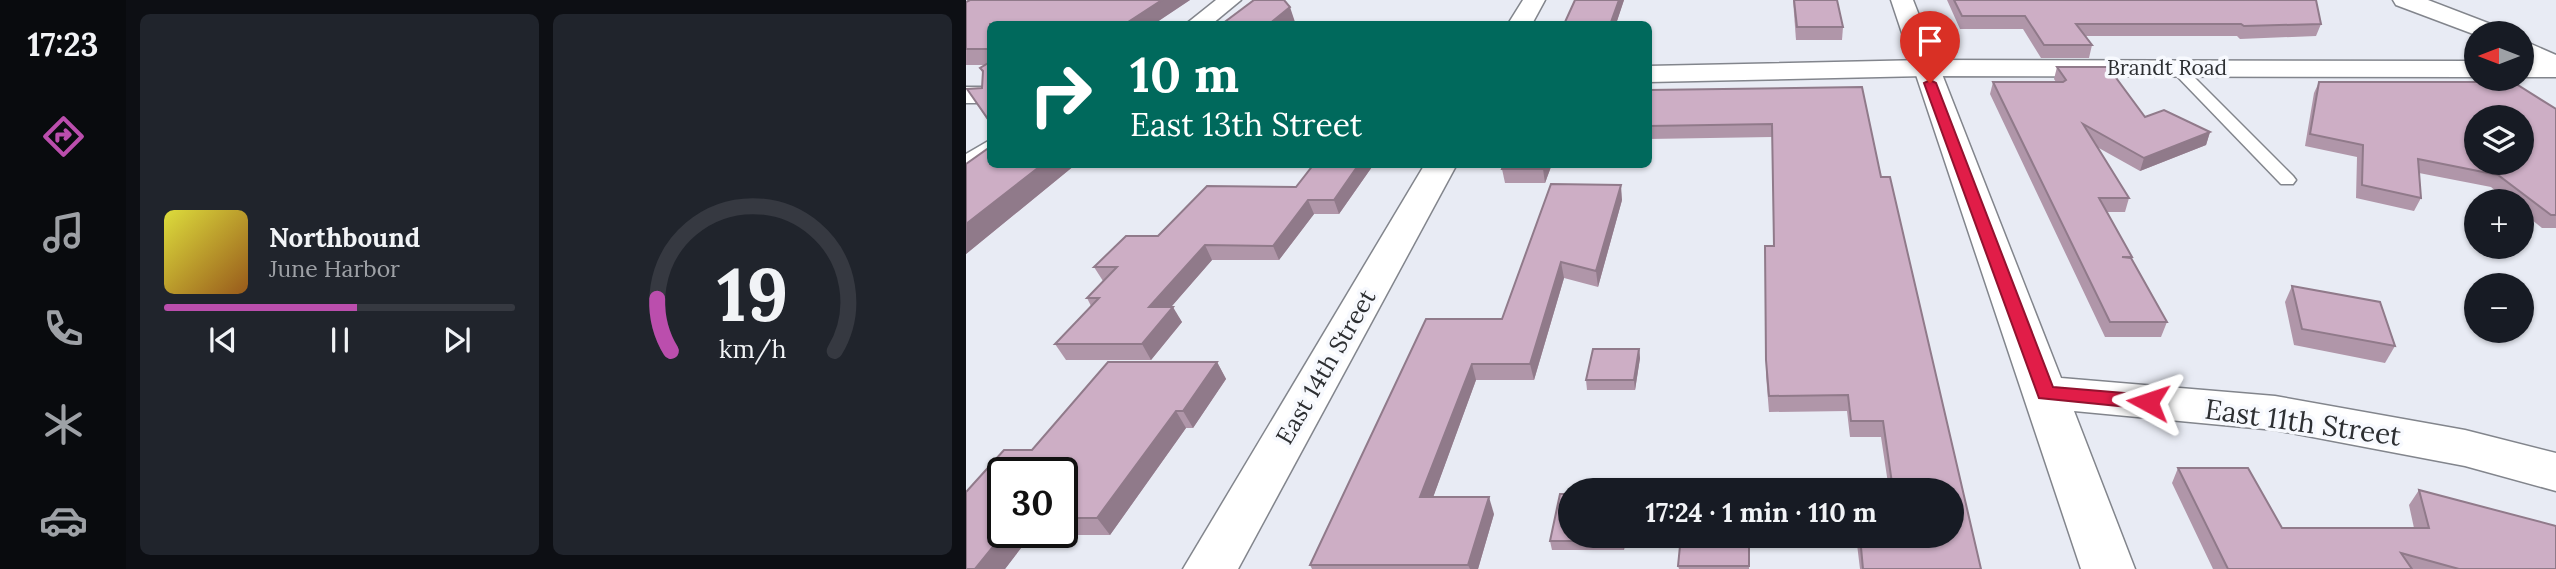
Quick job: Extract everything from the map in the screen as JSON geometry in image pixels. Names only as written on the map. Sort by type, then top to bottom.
[{"type":"street","points":[[1202,21],[1230,0]]},
{"type":"street","points":[[1522,21],[1534,0]]},
{"type":"street","points":[[1902,0],[2108,569]]},
{"type":"street","points":[[2404,0],[2464,21]]},
{"type":"street","points":[[2534,55],[2556,67]]},
{"type":"street","points":[[2534,68],[2556,67]]},
{"type":"street","name":"Brandt Road","points":[[1652,74],[1925,68],[2464,69]]},
{"type":"street","points":[[966,96],[987,95]]},
{"type":"street","name":"East 14th Street","points":[[1210,569],[1439,168]]},
{"type":"street","name":"East 11th Street","points":[[2046,393],[2275,412],[2465,448],[2556,472]]},
{"type":"lane","points":[[2177,68],[2287,180]]},
{"type":"lane","points":[[966,162],[987,147]]},
{"type":"building","points":[[1162,0],[1130,21],[987,21],[987,49],[966,49],[966,2]]},
{"type":"building","points":[[1254,0],[1284,0],[1290,7],[1273,21],[1226,21]]},
{"type":"building","points":[[1575,0],[1619,0],[1611,21],[1565,21]]},
{"type":"building","points":[[1794,0],[1837,0],[1843,27],[1797,27]]},
{"type":"building","points":[[1954,0],[2316,0],[2321,24],[2076,24],[2092,45],[2044,45],[2025,16],[1962,16]]},
{"type":"building","points":[[987,64],[987,118],[967,89],[982,88],[983,71],[980,68]]},
{"type":"building","points":[[2057,67],[2108,67],[2145,117],[2164,110],[2210,132],[2144,158],[2083,124],[2129,198],[2099,198],[2132,257],[2122,257],[2131,258],[2167,322],[2110,322],[1993,82],[2063,82],[2066,80]]},
{"type":"building","points":[[2319,82],[2464,82],[2464,91],[2527,91],[2556,109],[2556,215],[2551,215],[2534,202],[2534,189],[2517,189],[2498,175],[2534,175],[2534,105],[2464,105],[2464,168],[2418,159],[2421,198],[2362,185],[2363,145],[2310,134]]},
{"type":"building","points":[[1862,87],[1881,177],[1890,177],[1960,478],[1891,478],[1883,421],[1851,421],[1848,395],[1769,396],[1765,246],[1774,246],[1772,124],[1652,126],[1652,90]]},
{"type":"building","points":[[987,149],[987,168],[1038,168],[966,224],[966,164]]},
{"type":"building","points":[[1311,168],[1356,168],[1334,200],[1308,200],[1273,246],[1205,245],[1149,307],[1173,307],[1142,344],[1055,344],[1099,298],[1087,298],[1117,267],[1094,267],[1126,236],[1158,236],[1207,186],[1296,187]]},
{"type":"building","points":[[1502,168],[1543,168],[1543,169]]},
{"type":"building","points":[[1551,184],[1621,185],[1596,271],[1561,262],[1530,364],[1472,364],[1420,497],[1489,497],[1468,565],[1310,565],[1426,319],[1502,319]]},
{"type":"building","points":[[2292,286],[2380,302],[2395,346],[2302,329]]},
{"type":"building","points":[[1593,349],[1639,349],[1634,380],[1586,380]]},
{"type":"building","points":[[1108,362],[1217,362],[1183,411],[1176,411],[1097,518],[1078,518],[1078,457],[998,457],[1004,450],[1032,450]]},
{"type":"building","points":[[2178,468],[2248,468],[2282,528],[2429,528],[2419,490],[2556,526],[2556,569],[2459,569],[2401,553],[2412,569],[2228,569]]},
{"type":"building","points":[[987,469],[987,548],[992,548],[975,569],[966,569],[966,492]]},
{"type":"building","points":[[1964,496],[1981,569],[1863,569],[1861,548],[1964,548]]},
{"type":"building","points":[[1558,503],[1558,541],[1550,541]]},
{"type":"building","points":[[1680,548],[1749,548],[1749,566],[1678,566]]},
{"type":"route","points":[[1930,83],[2046,393],[2148,402]]}]
